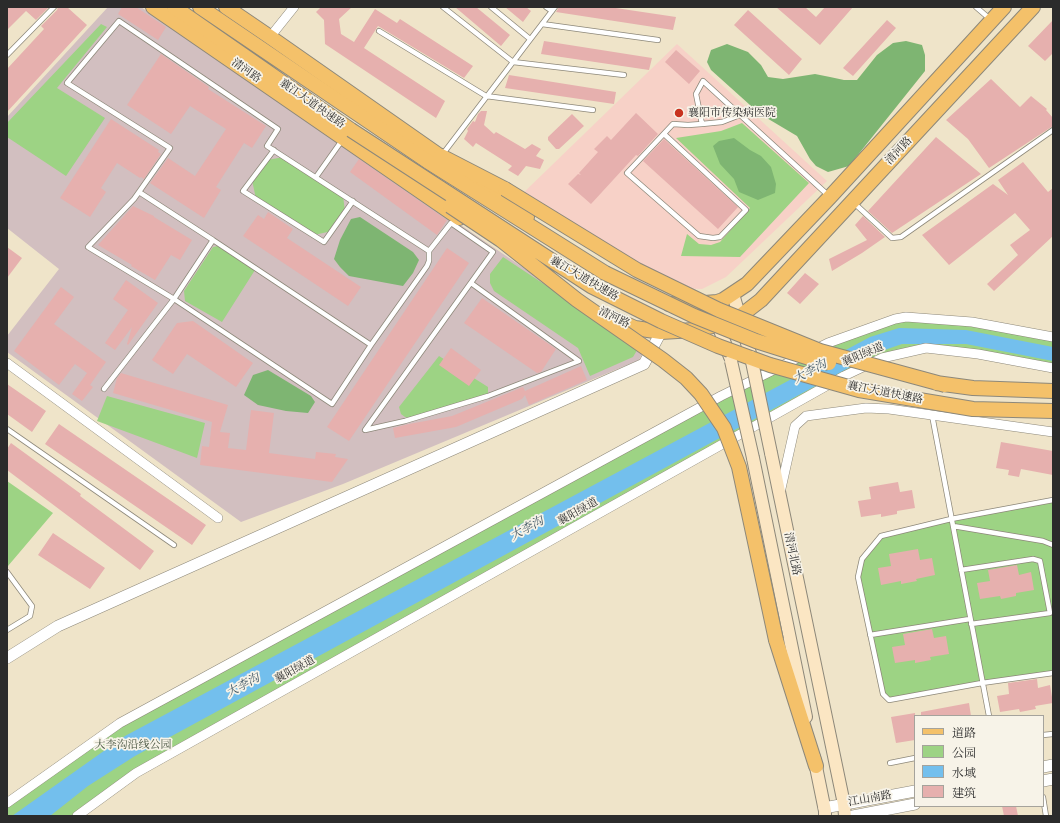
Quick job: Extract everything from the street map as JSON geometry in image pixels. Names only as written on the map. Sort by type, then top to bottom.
[{"type":"main road","name":"清河路","points":[[153,7],[347,134],[492,240],[601,313],[635,328],[661,332],[694,330],[733,321],[761,300],[1032,7]]},
{"type":"main road","name":"襄江大道快速路","points":[[174,7],[347,134],[591,286],[661,321],[718,346],[770,365],[859,390],[973,409],[1053,411]]},
{"type":"main road","name":"襄江大道快速路","points":[[200,7],[427,161],[606,273],[694,316],[756,341],[816,360],[883,374],[945,385],[973,388],[1053,391]]},
{"type":"main road","name":"清河路","points":[[226,7],[568,246],[641,293],[661,302],[682,305],[717,302],[723,300],[748,284],[1004,7]]},
{"type":"main road","points":[[347,134],[410,179],[501,240],[577,300],[663,360],[686,378],[701,394],[724,428],[739,467],[776,640],[816,766]]},
{"type":"main road","points":[[441,156],[505,189],[637,270],[719,310],[820,352],[945,385]]},
{"type":"main road","name":"清河北路","points":[[733,294],[751,357],[845,810]]},
{"type":"main road","name":"清河北路","points":[[706,304],[718,325],[728,349],[731,361],[753,458],[816,766],[824,812]]},
{"type":"street","points":[[270,37],[294,7]]},
{"type":"street","points":[[7,803],[120,723],[721,396],[828,343],[895,319],[906,317],[972,322],[1053,337]]},
{"type":"street","points":[[7,658],[58,626],[644,364],[661,332]]},
{"type":"street","name":"襄阳绿道","points":[[77,816],[136,772],[844,376],[882,358],[926,348],[978,354],[1053,368]]},
{"type":"street","points":[[7,363],[218,518]]},
{"type":"street","points":[[780,496],[795,426],[806,416],[866,408],[889,409],[1053,432]]},
{"type":"street","name":"江山南路","points":[[824,812],[845,810],[914,791]]},
{"type":"street","name":"江山南路","points":[[853,816],[914,804]]},
{"type":"lane","points":[[7,55],[54,7]]},
{"type":"lane","points":[[443,7],[513,62],[624,75]]},
{"type":"lane","points":[[491,7],[530,39]]},
{"type":"lane","points":[[441,156],[553,9],[546,7]]},
{"type":"lane","points":[[976,7],[991,21]]},
{"type":"lane","points":[[429,251],[267,146],[278,129],[119,21],[67,83],[170,148],[134,199],[88,248],[174,299],[332,404],[371,345],[427,266],[429,251],[451,222],[493,252],[364,430],[405,421],[488,396],[579,360],[471,283]]},
{"type":"lane","points":[[542,24],[658,40]]},
{"type":"lane","points":[[379,31],[486,96],[593,110]]},
{"type":"lane","points":[[702,124],[696,94],[703,81],[830,197]]},
{"type":"lane","points":[[664,134],[746,210],[720,237],[713,238],[699,236],[627,173],[673,124],[688,125],[722,122],[740,115]]},
{"type":"lane","points":[[852,202],[892,238],[901,237],[1053,130]]},
{"type":"lane","points":[[316,177],[347,134]]},
{"type":"lane","points":[[274,150],[243,191],[324,242],[353,201]]},
{"type":"lane","points":[[139,192],[371,345]]},
{"type":"lane","points":[[104,389],[174,299],[213,240]]},
{"type":"lane","points":[[932,415],[989,715]]},
{"type":"lane","points":[[7,429],[174,545]]},
{"type":"lane","points":[[1053,500],[951,519],[881,536],[862,559],[858,577],[882,694],[889,700],[982,683],[1053,673]]},
{"type":"lane","points":[[953,526],[1044,541],[1053,546]]},
{"type":"lane","points":[[961,570],[1033,559],[1040,561],[1050,613],[971,624]]},
{"type":"lane","points":[[7,572],[32,606],[30,616],[7,630]]},
{"type":"lane","points":[[870,635],[970,619]]},
{"type":"lane","points":[[890,763],[914,758]]},
{"type":"lane","points":[[1044,803],[1046,816]]},
{"type":"shaded area","points":[[108,7],[141,7],[644,350],[639,360],[343,484],[241,522],[7,352],[7,336],[59,269],[7,228],[7,117]]},
{"type":"shaded area","name":"襄阳市传染病医院","points":[[677,44],[827,181],[726,277],[702,289],[668,288],[518,198]]},
{"type":"green space","points":[[101,24],[107,27],[57,88],[105,118],[66,176],[7,137],[7,123]]},
{"type":"green space","points":[[906,41],[922,45],[925,55],[925,71],[849,166],[828,172],[816,166],[810,159],[797,136],[760,114],[711,70],[707,62],[711,50],[727,44],[748,52],[761,65],[768,77],[783,79],[815,74],[844,80],[857,80],[877,55],[893,43]]},
{"type":"green space","points":[[742,123],[809,183],[740,257],[681,256],[687,234],[699,244],[711,245],[720,242],[750,208],[676,138],[721,131]]},
{"type":"green space","points":[[734,138],[761,156],[771,167],[776,184],[775,193],[758,200],[739,192],[734,179],[720,164],[713,146],[719,141]]},
{"type":"green space","points":[[284,157],[343,195],[345,212],[332,231],[314,235],[256,199],[252,180],[267,160]]},
{"type":"green space","points":[[360,217],[413,252],[419,260],[413,273],[403,286],[349,276],[334,259],[340,240],[351,219]]},
{"type":"green space","points":[[218,246],[255,270],[222,322],[185,301],[184,291],[213,247]]},
{"type":"green space","points":[[503,257],[639,347],[633,357],[590,376],[578,348],[494,291],[490,283],[490,274]]},
{"type":"green space","name":"大李沟沿线公园","points":[[906,317],[1053,336],[1053,368],[926,348],[882,358],[136,773],[77,816],[7,816],[7,803],[120,723],[828,343]]},
{"type":"green space","points":[[439,356],[488,387],[488,396],[410,419],[405,417],[401,414],[399,407]]},
{"type":"green space","points":[[268,370],[311,396],[315,402],[308,413],[286,411],[258,405],[244,395],[253,375]]},
{"type":"green space","points":[[107,396],[205,423],[197,458],[97,421]]},
{"type":"green space","points":[[7,481],[53,513],[8,566],[7,565]]},
{"type":"green space","points":[[1053,500],[1053,673],[889,700],[883,694],[858,577],[862,559],[881,536]]},
{"type":"water","name":"大李沟","points":[[899,328],[966,330],[1053,347],[1053,361],[966,344],[902,344],[876,353],[135,756],[88,786],[50,816],[12,816],[125,736],[870,337]]},
{"type":"building","points":[[7,7],[49,7],[36,20],[26,11],[7,30]]},
{"type":"building","points":[[58,7],[67,7],[87,25],[7,112],[7,69],[44,29],[41,26],[57,10]]},
{"type":"building","points":[[122,7],[136,7],[166,27],[158,40],[118,14]]},
{"type":"building","points":[[321,7],[352,7],[339,19],[341,34],[354,42],[375,9],[397,23],[400,19],[473,66],[464,78],[378,26],[364,48],[445,101],[436,118],[325,44],[324,20],[316,12]]},
{"type":"building","points":[[455,7],[476,7],[510,35],[501,46]]},
{"type":"building","points":[[505,7],[526,7],[531,11],[523,22]]},
{"type":"building","points":[[559,7],[609,7],[676,17],[673,30],[556,12]]},
{"type":"building","points":[[776,7],[805,7],[816,17],[825,7],[853,7],[820,45]]},
{"type":"building","points":[[748,10],[802,59],[789,75],[734,25]]},
{"type":"building","points":[[887,20],[896,28],[853,76],[843,68]]},
{"type":"building","points":[[1053,20],[1053,53],[1045,61],[1028,46]]},
{"type":"building","points":[[544,41],[652,58],[649,70],[541,54]]},
{"type":"building","points":[[676,50],[700,71],[689,84],[665,62]]},
{"type":"building","points":[[161,54],[209,87],[208,89],[266,126],[252,148],[244,143],[216,187],[221,190],[204,218],[150,183],[168,158],[195,176],[226,129],[190,106],[171,134],[127,105]]},
{"type":"building","points":[[509,75],[616,92],[614,104],[505,88]]},
{"type":"building","points":[[991,79],[1020,107],[1031,96],[1047,109],[1046,110],[1053,118],[1053,126],[989,168],[968,139],[946,120]]},
{"type":"building","points":[[481,111],[487,111],[484,125],[494,134],[496,132],[525,149],[532,144],[541,149],[536,156],[544,160],[540,169],[526,166],[518,176],[508,170],[512,166],[476,143],[473,147],[464,139],[468,131],[467,129],[473,121],[475,122]]},
{"type":"building","points":[[636,113],[658,134],[638,156],[636,155],[591,204],[568,184],[578,174],[581,175],[579,173],[598,152],[594,149],[607,136],[611,140]]},
{"type":"building","points":[[572,114],[584,126],[559,149],[556,149],[548,140],[548,137]]},
{"type":"building","points":[[111,119],[159,150],[158,152],[161,154],[144,179],[117,163],[101,188],[106,192],[90,217],[60,198]]},
{"type":"building","points":[[936,137],[981,174],[892,233],[868,211]]},
{"type":"building","points":[[664,139],[738,207],[718,229],[643,161]]},
{"type":"building","points":[[359,159],[447,220],[437,235],[350,172]]},
{"type":"building","points":[[1023,162],[1048,192],[1053,188],[1053,236],[994,291],[987,284],[1018,255],[1010,245],[1030,230],[1015,213],[949,265],[922,235],[993,184],[1008,195],[998,180]]},
{"type":"building","points":[[133,206],[154,216],[192,240],[180,260],[171,255],[155,280],[98,245]]},
{"type":"building","points":[[268,212],[293,229],[287,238],[361,287],[348,306],[243,236],[258,215],[264,219]]},
{"type":"building","points":[[863,216],[885,237],[832,271],[829,259],[867,240],[855,225]]},
{"type":"building","points":[[7,247],[22,258],[7,278]]},
{"type":"building","points":[[447,248],[469,263],[349,441],[327,427]]},
{"type":"building","points":[[805,273],[819,284],[800,304],[787,293]]},
{"type":"building","points":[[126,280],[158,303],[128,345],[132,327],[115,350],[105,343],[128,310],[113,299]]},
{"type":"building","points":[[61,287],[74,297],[54,324],[106,362],[90,385],[93,387],[82,401],[72,394],[87,373],[75,364],[59,385],[14,351]]},
{"type":"building","points":[[482,298],[556,349],[541,372],[537,373],[464,323]]},
{"type":"building","points":[[193,321],[253,363],[236,387],[187,354],[173,374],[152,360],[177,323]]},
{"type":"building","points":[[451,348],[481,370],[469,386],[439,365]]},
{"type":"building","points":[[581,366],[587,380],[529,405],[525,395],[522,399],[456,427],[395,438],[393,428],[452,416],[523,387],[525,391]]},
{"type":"building","points":[[121,373],[228,405],[220,432],[230,433],[228,448],[246,450],[251,410],[274,413],[269,453],[315,459],[316,452],[336,454],[335,457],[348,459],[332,482],[200,465],[202,446],[209,447],[212,422],[113,393],[117,378]]},
{"type":"building","points":[[7,384],[46,411],[32,432],[7,414]]},
{"type":"building","points":[[59,424],[206,525],[192,545],[45,444]]},
{"type":"building","points":[[1001,442],[1053,451],[1053,475],[1021,469],[1019,477],[1008,475],[1009,470],[996,468]]},
{"type":"building","points":[[11,443],[81,494],[80,496],[154,551],[140,570],[7,470],[7,449]]},
{"type":"building","points":[[898,482],[900,492],[912,490],[915,508],[897,511],[897,514],[881,517],[881,514],[861,517],[858,501],[871,499],[869,487]]},
{"type":"building","points":[[53,533],[105,568],[90,589],[38,555]]},
{"type":"building","points":[[918,549],[920,560],[932,558],[935,575],[901,584],[901,581],[881,585],[878,568],[891,566],[889,554]]},
{"type":"building","points":[[1017,565],[1019,575],[1031,572],[1034,590],[1016,593],[1016,596],[1001,599],[1000,596],[980,599],[977,583],[990,581],[988,570]]},
{"type":"building","points":[[932,629],[934,638],[946,636],[949,654],[930,657],[931,660],[915,663],[915,660],[895,663],[892,647],[905,645],[903,634]]},
{"type":"building","points":[[1037,679],[1038,688],[1050,685],[1053,703],[1035,706],[1036,709],[1020,712],[1019,709],[1000,712],[997,696],[1009,694],[1008,683]]},
{"type":"building","points":[[969,703],[971,715],[921,715],[921,712]]},
{"type":"building","points":[[915,713],[914,740],[896,743],[891,717]]},
{"type":"building","points":[[1002,807],[1016,807],[1018,816],[1004,816]]},
{"type":"place","name":"襄阳市传染病医院","points":[[679,113]]}]
